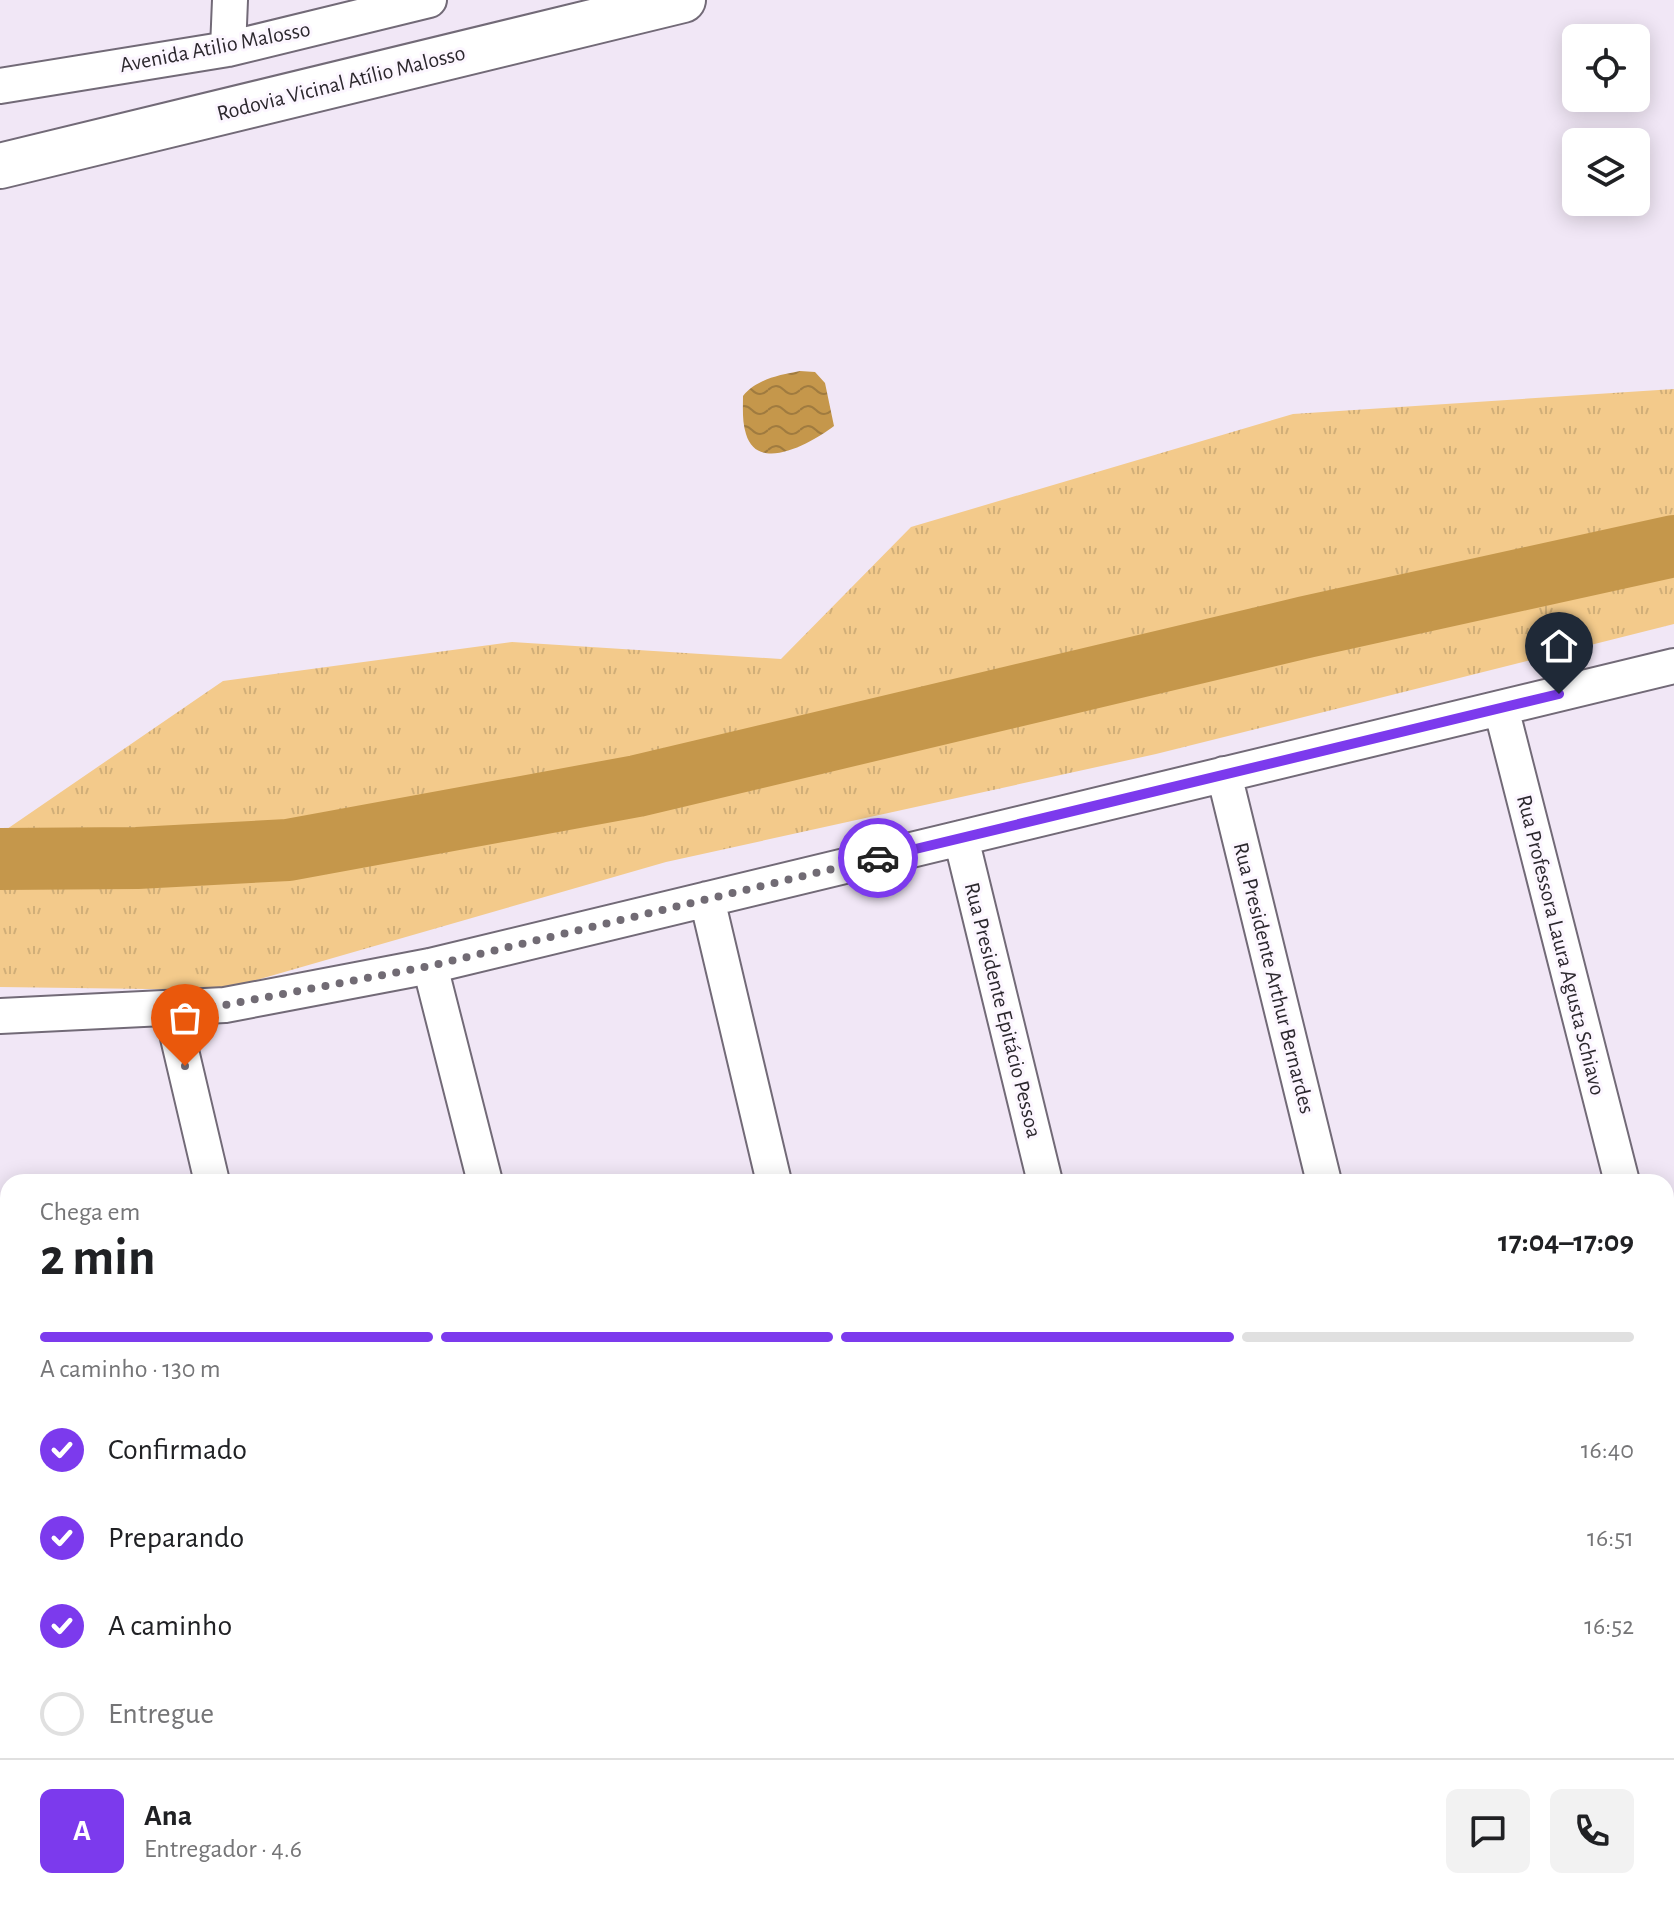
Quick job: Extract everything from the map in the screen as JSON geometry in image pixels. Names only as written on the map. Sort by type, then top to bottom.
[{"type":"street","points":[[228,49],[230,0]]},
{"type":"street","name":"Avenida Atilio Malosso","points":[[0,86],[228,49],[429,0]]},
{"type":"street","name":"Rodovia Vicinal Atílio Malosso","points":[[0,166],[683,0]]},
{"type":"street","points":[[0,1016],[225,1005],[430,966],[1674,666]]},
{"type":"street","name":"Rua Professora Laura Agusta Schiavo","points":[[1501,708],[1620,1174]]},
{"type":"street","name":"Rua Presidente Arthur Bernardes","points":[[1224,774],[1322,1174]]},
{"type":"street","name":"Rua Presidente Epitácio Pessoa","points":[[961,838],[1043,1174]]},
{"type":"street","points":[[707,899],[772,1174]]},
{"type":"street","points":[[430,966],[483,1174]]},
{"type":"street","points":[[171,1008],[210,1174]]},
{"type":"green space","points":[[1674,389],[1674,624],[1156,754],[666,862],[222,990],[0,987],[0,830],[7,829],[223,681],[512,642],[781,659],[911,527],[1293,414]]},
{"type":"water","points":[[800,371],[815,372],[825,383],[834,426],[801,446],[774,453],[762,452],[752,446],[746,434],[743,396],[762,382]]},
{"type":"waterway","points":[[0,859],[137,858],[288,850],[637,786],[1306,627],[1674,546]]},
{"type":"way so far","points":[[185,1066],[171,1008],[225,1005],[430,966],[878,858]]},
{"type":"route","points":[[878,858],[1559,694]]}]
